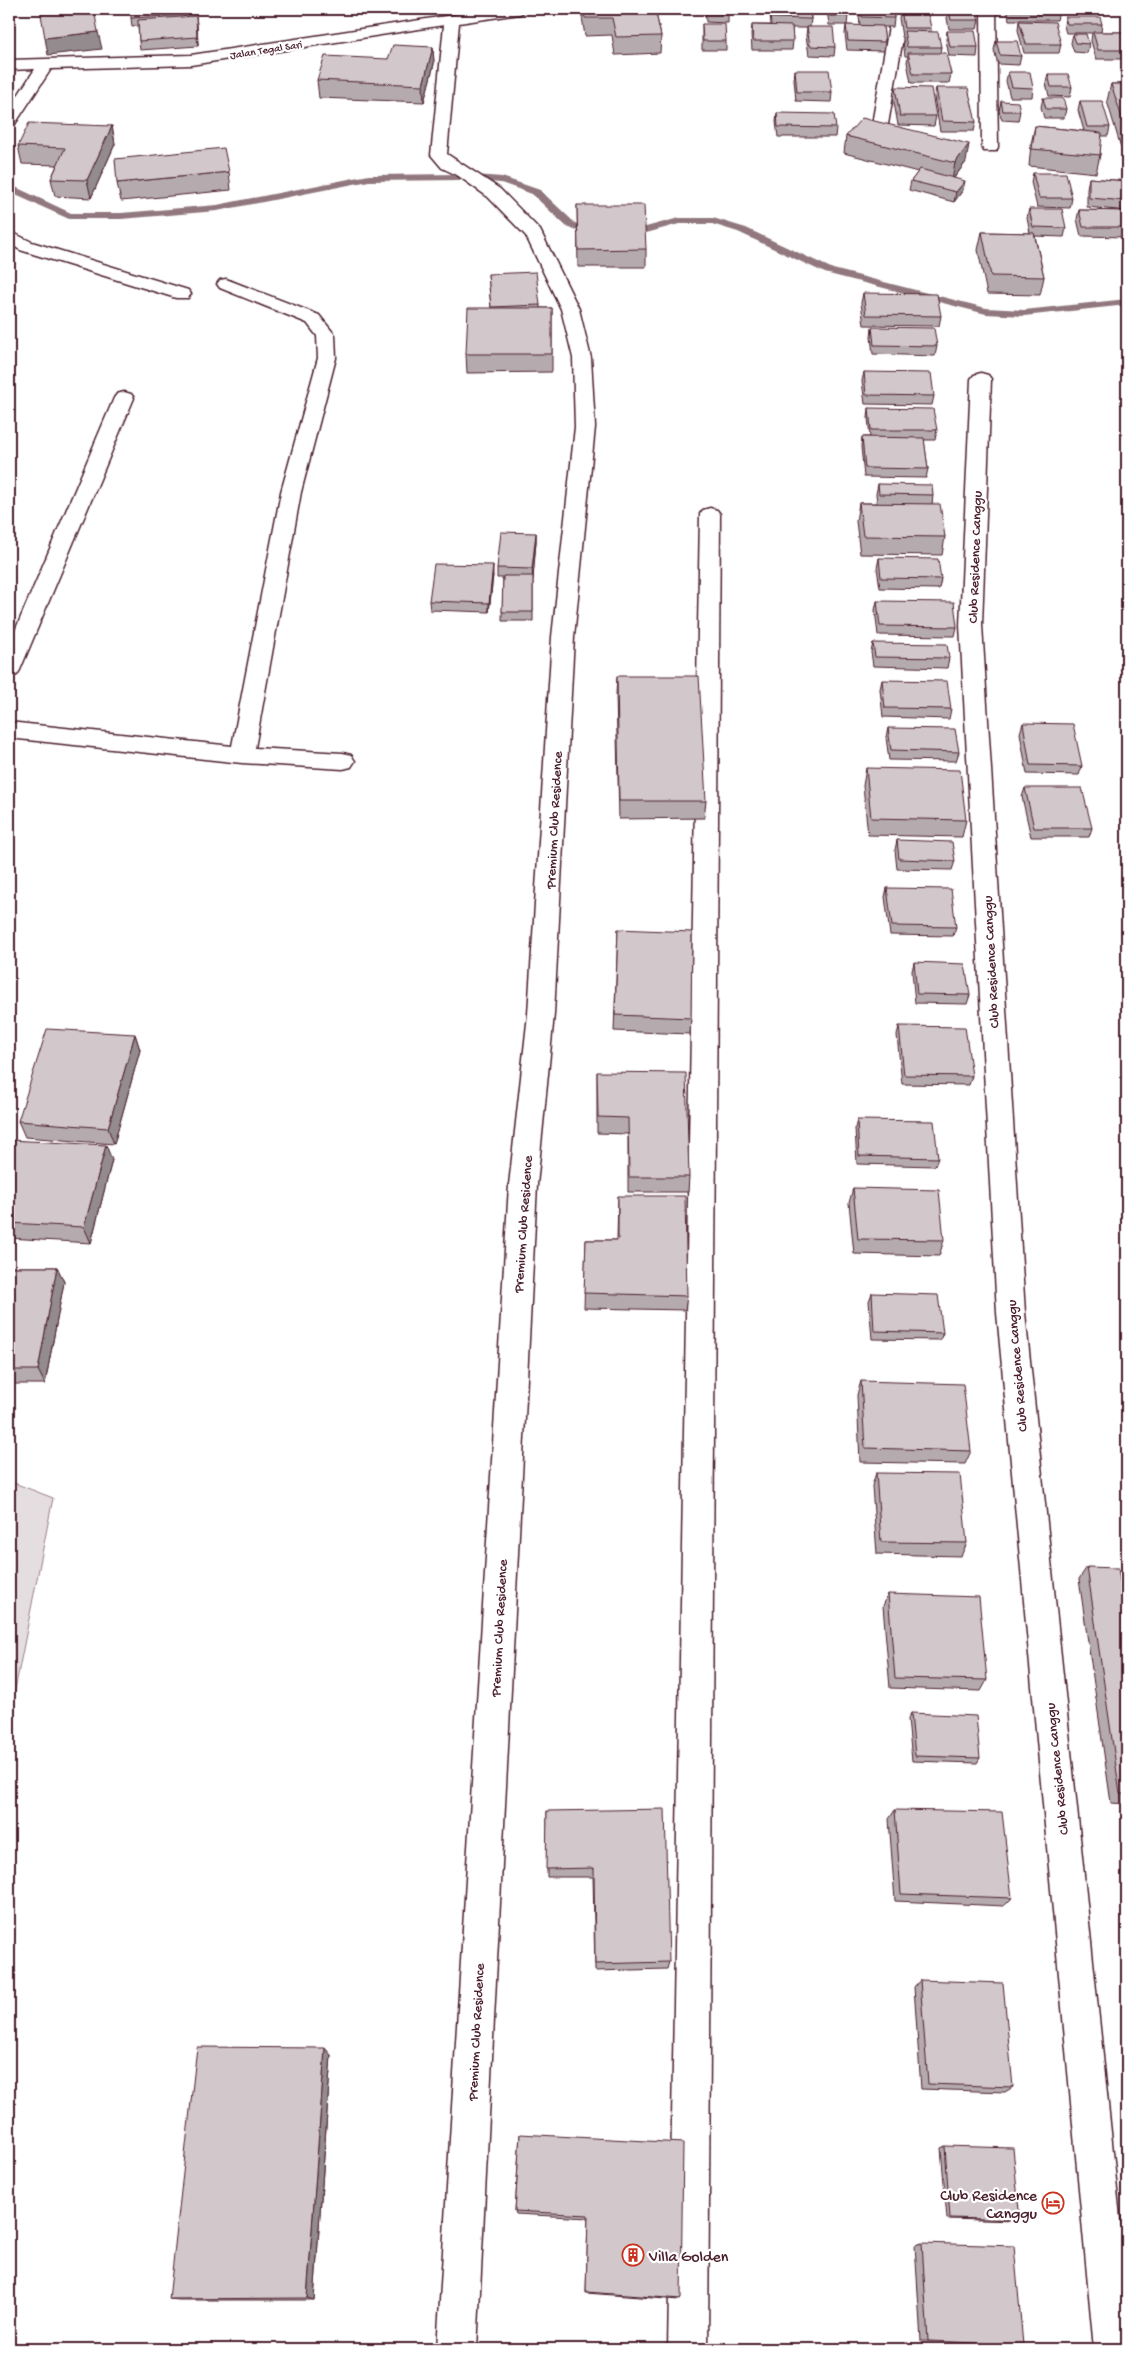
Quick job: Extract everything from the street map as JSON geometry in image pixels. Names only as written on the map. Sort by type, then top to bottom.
[{"type":"street","name":"Jalan Tegal Sari","points":[[9,64],[45,65],[200,59],[452,18],[520,9]]},
{"type":"street","points":[[879,130],[900,9]]},
{"type":"street","points":[[988,9],[990,147]]},
{"type":"street","name":"Premium Club Residence","points":[[452,18],[439,155],[448,164],[494,193],[534,234],[570,309],[582,358],[585,427],[563,637],[541,1014],[523,1184],[457,2349]]},
{"type":"street","points":[[9,121],[45,65]]},
{"type":"street","points":[[9,236],[26,246],[182,294]]},
{"type":"street","points":[[226,284],[313,319],[326,335],[328,346],[327,358],[291,492],[242,755]]},
{"type":"street","name":"Club Residence Canggu","points":[[981,379],[970,625],[1010,1313],[1114,2349]]},
{"type":"street","points":[[9,670],[124,398]]},
{"type":"street","points":[[688,2349],[710,514]]},
{"type":"street","points":[[9,730],[242,755],[343,761]]},
{"type":"shaded area","points":[[9,1481],[53,1498],[9,1720]]},
{"type":"building","points":[[40,9],[94,9],[98,32],[45,38]]},
{"type":"building","points":[[131,9],[183,9],[183,15],[131,18]]},
{"type":"building","points":[[583,9],[655,9],[661,36],[616,37],[612,18],[585,18]]},
{"type":"building","points":[[706,9],[728,9],[729,14],[706,13]]},
{"type":"building","points":[[771,9],[810,9],[811,19],[772,18]]},
{"type":"building","points":[[829,9],[847,9],[848,16],[830,16]]},
{"type":"building","points":[[860,9],[893,9],[894,18],[862,17]]},
{"type":"building","points":[[901,9],[927,9],[931,28],[904,28]]},
{"type":"building","points":[[949,9],[976,9],[979,20],[951,20]]},
{"type":"building","points":[[1011,9],[1058,9],[1059,11],[1011,11]]},
{"type":"building","points":[[196,16],[197,37],[139,41],[138,20]]},
{"type":"building","points":[[1065,17],[1100,17],[1102,24],[1067,24]]},
{"type":"building","points":[[1019,21],[1055,22],[1061,44],[1026,44]]},
{"type":"building","points":[[702,24],[725,24],[726,41],[703,41]]},
{"type":"building","points":[[752,25],[792,26],[793,41],[753,41]]},
{"type":"building","points":[[846,25],[883,26],[885,42],[848,41]]},
{"type":"building","points":[[807,27],[833,27],[835,47],[810,46]]},
{"type":"building","points":[[904,31],[938,32],[941,47],[907,47]]},
{"type":"building","points":[[947,31],[975,31],[978,47],[950,47]]},
{"type":"building","points":[[1093,32],[1127,32],[1127,50],[1098,50]]},
{"type":"building","points":[[1073,34],[1086,34],[1089,44],[1076,43]]},
{"type":"building","points":[[996,41],[1017,41],[1021,56],[1000,55]]},
{"type":"building","points":[[393,45],[433,47],[423,85],[317,80],[325,56],[388,59]]},
{"type":"building","points":[[908,53],[946,53],[951,74],[913,74]]},
{"type":"building","points":[[795,70],[829,70],[832,92],[797,92]]},
{"type":"building","points":[[1008,72],[1030,72],[1033,88],[1012,87]]},
{"type":"building","points":[[1048,74],[1068,74],[1072,87],[1051,87]]},
{"type":"building","points":[[1111,84],[1127,84],[1127,133]]},
{"type":"building","points":[[895,87],[931,88],[936,116],[900,116]]},
{"type":"building","points":[[936,88],[968,88],[976,122],[942,121]]},
{"type":"building","points":[[1043,98],[1063,98],[1066,109],[1046,109]]},
{"type":"building","points":[[1001,101],[1018,102],[1020,111],[1003,111]]},
{"type":"building","points":[[1080,101],[1102,101],[1110,127],[1087,127]]},
{"type":"building","points":[[777,113],[834,114],[836,128],[778,127]]},
{"type":"building","points":[[862,118],[969,144],[955,163],[846,136]]},
{"type":"building","points":[[29,123],[112,126],[87,180],[51,179],[65,148],[18,146]]},
{"type":"building","points":[[1035,126],[1102,133],[1100,155],[1032,149]]},
{"type":"building","points":[[224,148],[229,172],[117,183],[115,159]]},
{"type":"building","points":[[920,169],[965,181],[956,192],[911,181]]},
{"type":"building","points":[[1033,173],[1066,173],[1072,198],[1039,198]]},
{"type":"building","points":[[1089,178],[1127,181],[1127,201],[1089,198]]},
{"type":"building","points":[[577,205],[644,205],[646,249],[578,250]]},
{"type":"building","points":[[1029,209],[1062,209],[1066,228],[1033,227]]},
{"type":"building","points":[[1079,210],[1127,211],[1127,227],[1083,227]]},
{"type":"building","points":[[982,232],[1034,233],[1044,277],[991,276]]},
{"type":"building","points":[[536,272],[540,305],[491,307],[488,274]]},
{"type":"building","points":[[863,293],[937,294],[941,316],[866,315]]},
{"type":"building","points":[[468,308],[552,308],[552,354],[466,354]]},
{"type":"building","points":[[872,327],[934,328],[937,346],[874,345]]},
{"type":"building","points":[[864,372],[931,373],[934,396],[866,395]]},
{"type":"building","points":[[869,408],[933,409],[937,430],[871,430]]},
{"type":"building","points":[[862,437],[924,438],[928,469],[865,468]]},
{"type":"building","points":[[878,484],[932,485],[933,495],[879,494]]},
{"type":"building","points":[[859,503],[940,504],[945,537],[863,536]]},
{"type":"building","points":[[501,532],[536,533],[532,569],[497,568]]},
{"type":"building","points":[[879,558],[938,559],[941,579],[881,578]]},
{"type":"building","points":[[434,564],[493,565],[489,603],[429,601]]},
{"type":"building","points":[[503,576],[533,576],[533,612],[502,612]]},
{"type":"building","points":[[877,601],[954,602],[957,627],[880,626]]},
{"type":"building","points":[[873,643],[947,644],[949,658],[875,657]]},
{"type":"building","points":[[617,676],[699,676],[706,801],[619,801]]},
{"type":"building","points":[[882,680],[947,681],[951,709],[885,708]]},
{"type":"building","points":[[1023,723],[1073,724],[1082,766],[1030,765]]},
{"type":"building","points":[[888,728],[955,729],[959,752],[891,750]]},
{"type":"building","points":[[866,768],[960,770],[966,820],[871,818]]},
{"type":"building","points":[[1025,788],[1082,788],[1092,828],[1034,828]]},
{"type":"building","points":[[897,840],[952,842],[955,861],[899,859]]},
{"type":"building","points":[[887,888],[951,889],[956,927],[892,926]]},
{"type":"building","points":[[618,929],[692,932],[691,1018],[615,1015]]},
{"type":"building","points":[[914,962],[965,964],[970,995],[917,994]]},
{"type":"building","points":[[899,1026],[965,1027],[972,1076],[904,1075]]},
{"type":"building","points":[[47,1029],[135,1034],[108,1128],[18,1121]]},
{"type":"building","points":[[597,1072],[686,1073],[689,1177],[629,1177],[628,1118],[598,1117]]},
{"type":"building","points":[[857,1120],[934,1121],[938,1158],[859,1156]]},
{"type":"building","points":[[9,1140],[106,1145],[84,1227],[9,1223]]},
{"type":"building","points":[[853,1188],[939,1190],[944,1240],[858,1239]]},
{"type":"building","points":[[618,1196],[685,1196],[687,1296],[584,1293],[586,1240],[618,1240]]},
{"type":"building","points":[[9,1267],[57,1267],[38,1370],[9,1370]]},
{"type":"building","points":[[872,1293],[938,1295],[943,1333],[874,1331]]},
{"type":"building","points":[[861,1381],[963,1384],[971,1451],[865,1448]]},
{"type":"building","points":[[876,1473],[960,1474],[967,1543],[881,1542]]},
{"type":"building","points":[[1087,1567],[1118,1568],[1127,1627],[1127,1794],[1120,1794]]},
{"type":"building","points":[[888,1594],[979,1597],[987,1680],[895,1678]]},
{"type":"building","points":[[911,1713],[976,1716],[980,1758],[915,1756]]},
{"type":"building","points":[[665,1809],[669,1962],[595,1964],[594,1868],[546,1869],[547,1811]]},
{"type":"building","points":[[895,1810],[1002,1812],[1012,1898],[901,1894]]},
{"type":"building","points":[[920,1980],[1003,1983],[1013,2087],[928,2084]]},
{"type":"building","points":[[197,2047],[325,2048],[307,2298],[169,2299]]},
{"type":"building","name":"Villa Golden","points":[[520,2134],[683,2143],[681,2299],[586,2292],[588,2215],[515,2211]]},
{"type":"building","points":[[945,2146],[1013,2148],[1020,2220],[950,2218]]},
{"type":"building","points":[[922,2243],[1014,2246],[1023,2345],[928,2341]]},
{"type":"waterway","points":[[9,187],[20,194],[69,216],[121,216],[217,208],[369,178],[463,177],[502,180],[536,192],[571,225],[599,236],[632,234],[679,221],[713,221],[742,230],[829,271],[986,311],[1024,313],[1127,302]]},
{"type":"place","name":"Club Residence Canggu","points":[[1053,2203]]},
{"type":"place","name":"Villa Golden","points":[[633,2255]]}]
